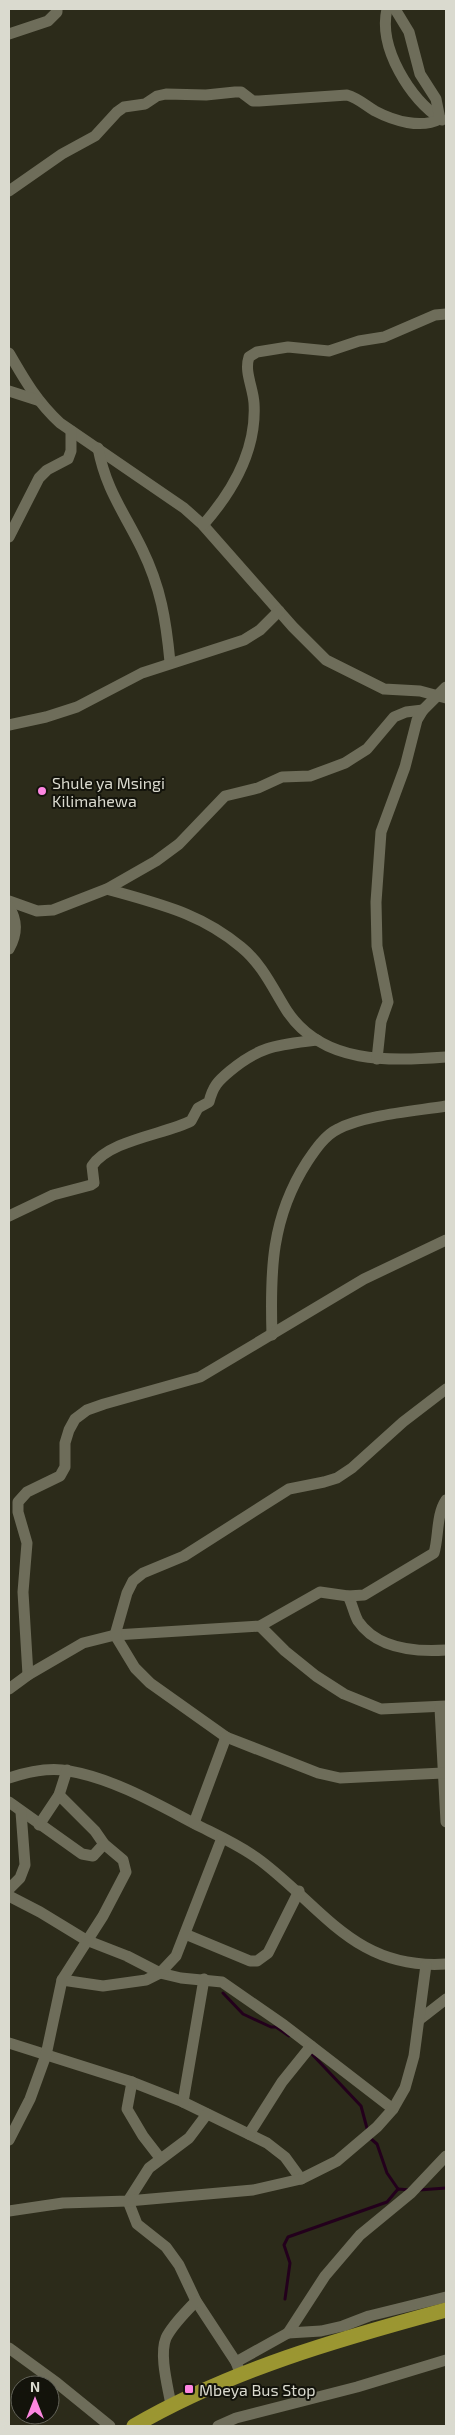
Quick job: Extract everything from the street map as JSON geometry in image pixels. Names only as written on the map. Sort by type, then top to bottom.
[{"type":"highway","points":[[134,2426],[239,2368],[446,2310]]},
{"type":"street","points":[[9,34],[48,21],[57,12],[57,9]]},
{"type":"street","points":[[387,9],[385,28],[395,61],[426,108],[443,121]]},
{"type":"street","points":[[396,9],[409,32],[420,74],[436,99],[443,121]]},
{"type":"street","points":[[9,191],[62,154],[96,136],[117,112],[124,107],[145,104],[157,96],[166,94],[206,95],[241,92],[254,101],[347,95],[355,97],[386,116],[407,122],[422,125],[443,121]]},
{"type":"street","points":[[203,524],[226,496],[236,479],[250,442],[254,420],[254,401],[247,364],[249,357],[257,352],[288,347],[329,351],[384,337],[435,315],[446,314]]},
{"type":"street","points":[[9,353],[37,400],[60,423],[184,508],[203,524],[314,650],[326,660],[384,689],[443,693]]},
{"type":"street","points":[[9,392],[37,400]]},
{"type":"street","points":[[9,538],[39,478],[47,470],[68,459],[71,451],[71,431]]},
{"type":"street","points":[[98,448],[105,479],[111,494],[142,549],[162,601],[170,662]]},
{"type":"street","points":[[9,725],[38,720],[77,708],[142,673],[170,662],[244,640],[260,630],[279,611]]},
{"type":"street","points":[[376,1059],[380,1022],[388,1002],[377,946],[376,902],[381,832],[405,767],[412,733],[423,710],[443,693]]},
{"type":"street","points":[[9,902],[15,902],[37,911],[53,910],[107,889],[156,861],[178,844],[225,796],[245,792],[282,777],[310,776],[345,763],[367,749],[394,717],[406,712],[423,710]]},
{"type":"street","points":[[107,889],[175,908],[222,932],[259,965],[276,989],[288,1012],[303,1029],[331,1048],[351,1055],[376,1059],[446,1057]]},
{"type":"street","points":[[9,907],[16,929],[14,940],[9,949]]},
{"type":"street","points":[[9,1216],[53,1195],[92,1185],[94,1183],[92,1166],[101,1157],[139,1138],[191,1121],[198,1108],[210,1102],[214,1085],[218,1080],[246,1057],[275,1046],[317,1040]]},
{"type":"street","points":[[272,1334],[271,1266],[277,1233],[292,1189],[314,1152],[338,1129],[381,1117],[446,1106]]},
{"type":"street","points":[[28,1675],[23,1592],[27,1543],[13,1513],[18,1502],[27,1492],[60,1476],[65,1467],[65,1443],[68,1430],[75,1419],[87,1410],[187,1382],[216,1369],[364,1279],[446,1240]]},
{"type":"street","points":[[443,1773],[340,1778],[318,1773],[226,1737],[150,1683],[135,1668],[115,1635],[127,1593],[133,1581],[143,1572],[184,1556],[289,1489],[337,1478],[352,1468],[404,1422],[446,1389]]},
{"type":"street","points":[[9,1689],[28,1675],[83,1643],[115,1635],[260,1626],[320,1592],[348,1596],[364,1595],[434,1553],[439,1537],[440,1514],[446,1500]]},
{"type":"street","points":[[434,1553],[446,1555]]},
{"type":"street","points":[[348,1596],[358,1621],[378,1639],[399,1648],[428,1651],[446,1650]]},
{"type":"street","points":[[260,1626],[285,1651],[316,1676],[344,1694],[381,1708],[443,1707],[443,1773],[446,1822]]},
{"type":"street","points":[[194,1824],[226,1737]]},
{"type":"street","points":[[39,1825],[59,1795],[67,1770]]},
{"type":"street","points":[[9,1778],[27,1772],[67,1770],[99,1778],[222,1838],[259,1859],[299,1891],[335,1929],[386,1958],[426,1965],[446,1964]]},
{"type":"street","points":[[9,2140],[30,2099],[46,2055],[62,1980],[103,1916],[126,1872],[123,1860],[104,1844],[95,1831],[59,1795]]},
{"type":"street","points":[[9,1802],[39,1825],[87,1856],[93,1856],[104,1844]]},
{"type":"street","points":[[9,1889],[20,1878],[24,1865],[21,1812]]},
{"type":"street","points":[[62,1980],[110,1986],[146,1980],[160,1973],[176,1956],[222,1838]]},
{"type":"street","points":[[186,1934],[250,1961],[257,1961],[268,1953],[299,1891]]},
{"type":"street","points":[[9,1896],[86,1940],[127,1956],[160,1973],[181,1978],[222,1982],[235,1989],[394,2109]]},
{"type":"street","points":[[9,2211],[63,2204],[128,2201],[253,2190],[301,2179],[337,2161],[352,2150],[394,2109],[405,2088],[414,2056],[426,1965]]},
{"type":"street","points":[[183,2102],[204,1979]]},
{"type":"street","points":[[419,2020],[446,1999]]},
{"type":"street","points":[[9,2043],[132,2082],[183,2102],[267,2143],[285,2157],[301,2179]]},
{"type":"street","points":[[250,2134],[282,2082],[311,2046]]},
{"type":"street","points":[[132,2082],[127,2109],[138,2129],[160,2158]]},
{"type":"street","points":[[128,2201],[141,2178],[160,2158],[189,2138],[207,2114]]},
{"type":"street","points":[[128,2201],[137,2224],[157,2238],[170,2253],[196,2301],[239,2368],[288,2333],[325,2276],[350,2246],[374,2221],[410,2193],[446,2156]]},
{"type":"street","points":[[288,2333],[321,2331],[343,2326],[369,2316],[446,2297]]},
{"type":"street","points":[[171,2405],[164,2352],[166,2338],[196,2301]]},
{"type":"street","points":[[9,2348],[57,2383],[108,2426]]},
{"type":"street","points":[[218,2426],[236,2418],[357,2387],[446,2360]]},
{"type":"waterway","points":[[223,1993],[243,2014],[271,2027],[276,2027],[289,2036]]},
{"type":"waterway","points":[[310,2052],[361,2106],[368,2132]]},
{"type":"waterway","points":[[370,2138],[377,2144],[387,2173],[398,2189]]},
{"type":"waterway","points":[[419,2190],[446,2188]]},
{"type":"waterway","points":[[285,2299],[290,2263],[284,2245],[288,2237],[387,2202],[398,2189],[411,2190]]},
{"type":"place","name":"Shule ya Msingi Kilimahewa","points":[[42,791]]},
{"type":"place","name":"Mbeya Bus Stop","points":[[189,2389]]}]
